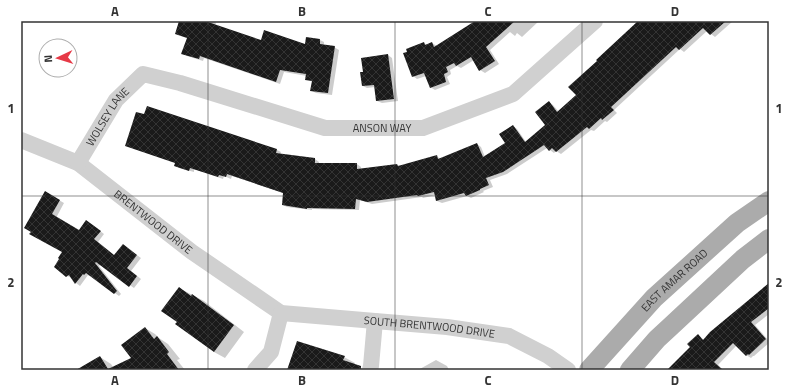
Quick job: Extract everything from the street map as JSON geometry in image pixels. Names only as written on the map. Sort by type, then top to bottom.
[{"type":"main road","name":"EAST AMAR ROAD","points":[[589,370],[654,298],[737,223],[769,201]]},
{"type":"main road","points":[[630,370],[657,339],[743,259],[769,239]]},
{"type":"street","name":"ANSON WAY","points":[[142,74],[180,83],[325,128],[422,128],[513,94],[595,21]]},
{"type":"street","name":"WOLSEY LANE","points":[[78,163],[116,100],[142,74]]},
{"type":"street","name":"BRENTWOOD DRIVE","points":[[21,140],[78,163],[192,252],[281,313]]},
{"type":"street","name":"SOUTH BRENTWOOD DRIVE","points":[[281,313],[448,327],[509,336],[548,356],[568,370]]},
{"type":"street","points":[[255,370],[271,352],[281,313]]},
{"type":"street","points":[[370,370],[372,366],[375,322]]},
{"type":"building","points":[[179,21],[205,21],[261,40],[264,30],[305,44],[306,37],[320,39],[320,44],[335,46],[328,93],[310,91],[312,81],[305,80],[306,74],[280,70],[276,82],[200,56],[199,59],[181,54],[187,38],[175,34]]},
{"type":"building","points":[[475,21],[515,21],[486,47],[495,61],[479,71],[471,57],[456,66],[454,63],[446,67],[448,72],[444,74],[446,82],[430,88],[424,73],[412,77],[403,53],[407,52],[406,49],[424,42],[425,45],[432,42],[434,47]]},
{"type":"building","points":[[638,21],[726,21],[710,35],[703,28],[679,50],[676,47],[611,107],[614,110],[602,120],[601,118],[589,129],[587,127],[556,152],[552,148],[549,151],[544,145],[503,172],[486,178],[489,185],[466,196],[464,193],[436,201],[434,192],[418,196],[367,202],[356,199],[355,209],[307,209],[282,205],[283,193],[227,174],[226,177],[219,175],[218,177],[190,168],[189,171],[174,166],[175,163],[125,146],[136,112],[144,114],[147,106],[277,149],[276,153],[315,158],[315,163],[357,163],[357,169],[397,164],[398,166],[437,155],[438,159],[477,143],[483,157],[505,143],[499,134],[513,125],[525,142],[545,125],[535,112],[549,101],[557,112],[576,95],[568,87]]},
{"type":"building","points":[[388,54],[394,99],[376,101],[374,85],[362,86],[360,72],[363,72],[361,58]]},
{"type":"building","points":[[45,191],[60,200],[52,214],[79,230],[86,220],[101,231],[94,239],[114,255],[123,244],[137,255],[127,268],[137,276],[129,287],[96,262],[95,263],[117,291],[114,294],[86,273],[84,275],[83,274],[75,284],[69,275],[66,277],[54,267],[62,252],[29,234],[31,232],[24,228]]},
{"type":"building","points":[[769,283],[769,308],[751,322],[766,339],[749,355],[748,354],[746,356],[733,343],[714,362],[723,370],[667,370],[690,347],[687,344],[698,334],[703,340],[710,332]]},
{"type":"building","points":[[179,287],[191,296],[192,294],[234,325],[214,352],[175,324],[177,322],[161,311]]},
{"type":"building","points":[[145,327],[154,339],[157,336],[169,352],[167,354],[179,370],[76,370],[100,356],[108,369],[131,358],[121,345]]},
{"type":"building","points":[[297,341],[345,356],[343,360],[361,366],[361,370],[287,370]]}]
